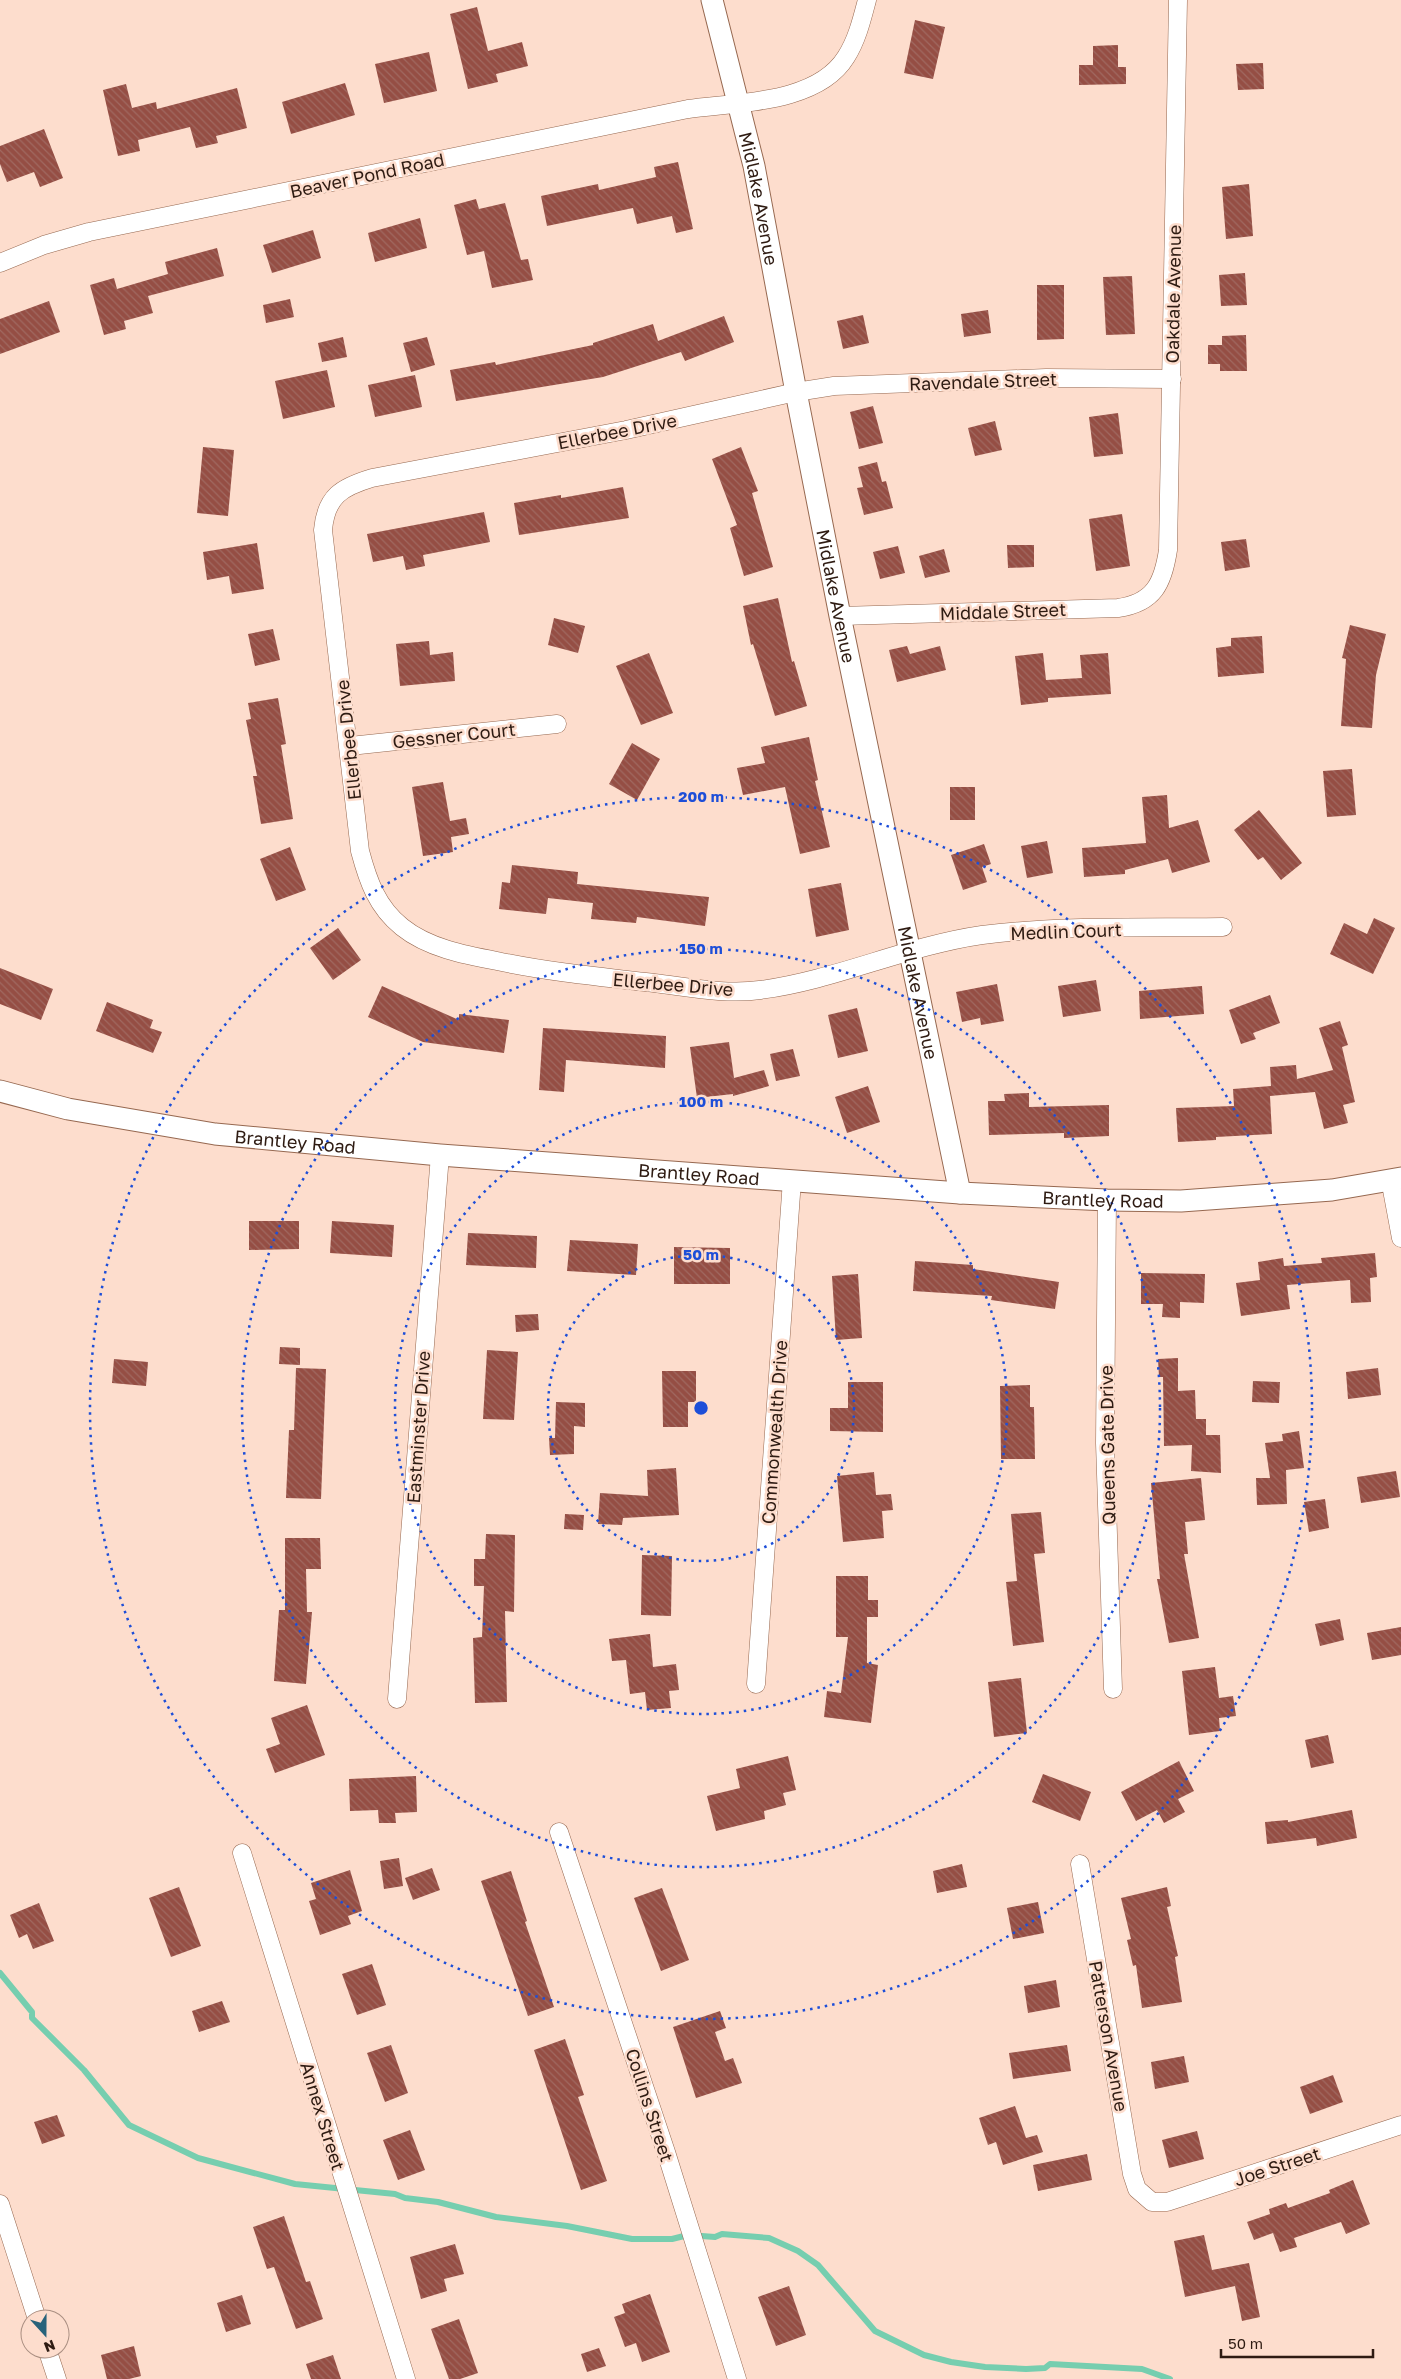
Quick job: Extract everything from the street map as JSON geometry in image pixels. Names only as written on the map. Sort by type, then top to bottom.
[{"type":"street","name":"Midlake Avenue","points":[[712,0],[754,166],[840,616],[960,1193]]},
{"type":"street","name":"Beaver Pond Road","points":[[0,264],[44,246],[89,232],[678,111],[778,98],[815,86],[838,68],[846,58],[857,36],[868,0]]},
{"type":"street","name":"Oakdale Avenue","points":[[1158,586],[1165,571],[1168,550],[1178,0]]},
{"type":"street","name":"Ravendale Street","points":[[796,392],[834,386],[1046,378],[1172,379]]},
{"type":"street","name":"Ellerbee Drive","points":[[796,392],[626,430],[372,478],[353,483],[333,498],[324,511],[323,530],[350,746],[360,851],[366,875],[376,897],[385,910],[415,936],[459,954],[550,972],[723,990],[757,991],[783,987],[846,971],[910,951]]},
{"type":"street","name":"Middale Street","points":[[840,616],[1118,608],[1132,606],[1149,597],[1158,586]]},
{"type":"street","name":"Gessner Court","points":[[350,746],[558,724]]},
{"type":"street","name":"Medlin Court","points":[[910,951],[952,940],[993,934],[1064,929],[1224,928]]},
{"type":"street","name":"Brantley Road","points":[[0,1091],[68,1109],[215,1134],[440,1155],[960,1193],[1107,1200],[1227,1199],[1332,1190],[1396,1178]]},
{"type":"street","name":"Eastminster Drive","points":[[397,1699],[440,1155]]},
{"type":"street","points":[[1396,1178],[1401,1238]]},
{"type":"street","name":"Commonwealth Drive","points":[[756,1684],[792,1180]]},
{"type":"street","name":"Queens Gate Drive","points":[[1107,1200],[1105,1443],[1113,1689]]},
{"type":"street","name":"Collins Street","points":[[559,1832],[666,2152],[736,2379]]},
{"type":"street","name":"Annex Street","points":[[242,1853],[406,2379]]},
{"type":"street","name":"Patterson Avenue","points":[[1080,1864],[1132,2174],[1137,2189],[1152,2202]]},
{"type":"street","name":"Joe Street","points":[[1152,2202],[1167,2202],[1401,2125]]},
{"type":"street","points":[[0,2204],[4,2230],[33,2309]]},
{"type":"street","points":[[50,2359],[56,2379]]},
{"type":"building","points":[[477,7],[488,51],[522,42],[528,66],[496,74],[498,82],[468,89],[450,14]]},
{"type":"building","points":[[915,20],[945,27],[933,79],[904,73]]},
{"type":"building","points":[[1118,45],[1118,67],[1126,67],[1126,84],[1079,85],[1079,65],[1093,65],[1093,46]]},
{"type":"building","points":[[429,52],[437,91],[384,103],[375,64]]},
{"type":"building","points":[[1263,63],[1264,89],[1238,90],[1236,64]]},
{"type":"building","points":[[345,83],[355,115],[291,134],[282,102]]},
{"type":"building","points":[[126,84],[132,108],[156,102],[157,109],[237,88],[247,128],[216,136],[218,143],[196,148],[190,127],[138,140],[140,151],[118,156],[103,90]]},
{"type":"building","points":[[44,129],[63,178],[40,187],[34,172],[7,182],[0,164],[0,146]]},
{"type":"building","points":[[678,162],[693,229],[676,233],[672,216],[637,224],[633,208],[547,226],[541,196],[598,184],[599,190],[656,177],[654,167]]},
{"type":"building","points":[[1249,184],[1253,236],[1226,239],[1222,187]]},
{"type":"building","points":[[476,199],[479,209],[505,203],[521,260],[528,259],[533,280],[492,288],[484,251],[467,255],[454,205]]},
{"type":"building","points":[[420,218],[427,248],[375,262],[368,233]]},
{"type":"building","points":[[313,230],[321,258],[272,273],[263,245]]},
{"type":"building","points":[[217,248],[224,276],[148,296],[153,313],[124,321],[126,329],[104,335],[90,285],[114,278],[117,289],[168,274],[165,262]]},
{"type":"building","points":[[1245,273],[1247,305],[1221,306],[1219,275]]},
{"type":"building","points":[[1132,276],[1135,334],[1106,335],[1103,277]]},
{"type":"building","points":[[1037,285],[1064,285],[1064,339],[1037,340]]},
{"type":"building","points":[[290,299],[294,317],[266,323],[263,305]]},
{"type":"building","points":[[49,301],[60,332],[0,354],[0,319]]},
{"type":"building","points":[[988,310],[991,333],[964,337],[961,314]]},
{"type":"building","points":[[863,315],[869,343],[843,349],[837,321]]},
{"type":"building","points":[[724,316],[734,342],[685,361],[681,352],[603,377],[456,401],[450,370],[495,362],[496,365],[593,345],[593,343],[653,324],[658,341]]},
{"type":"building","points":[[1246,335],[1247,371],[1220,371],[1220,364],[1208,364],[1208,345],[1222,345],[1222,336]]},
{"type":"building","points":[[343,337],[347,357],[322,362],[318,343]]},
{"type":"building","points":[[427,337],[435,365],[411,372],[403,343]]},
{"type":"building","points":[[327,370],[335,407],[283,419],[275,381]]},
{"type":"building","points":[[415,375],[422,407],[375,417],[368,385]]},
{"type":"building","points":[[873,406],[883,443],[859,449],[850,412]]},
{"type":"building","points":[[1118,413],[1123,454],[1094,457],[1089,417]]},
{"type":"building","points":[[995,421],[1002,450],[975,456],[968,428]]},
{"type":"building","points":[[203,447],[234,450],[228,516],[197,513]]},
{"type":"building","points":[[741,447],[758,491],[752,493],[773,567],[744,576],[730,528],[737,525],[712,459]]},
{"type":"building","points":[[877,462],[882,482],[886,481],[893,508],[864,515],[857,488],[863,487],[858,467]]},
{"type":"building","points":[[623,487],[629,518],[519,535],[514,503],[561,495],[561,498]]},
{"type":"building","points":[[484,512],[490,542],[423,555],[425,566],[406,570],[403,556],[373,562],[367,534]]},
{"type":"building","points":[[1122,514],[1130,566],[1096,571],[1089,519]]},
{"type":"building","points":[[1246,539],[1250,567],[1225,571],[1221,542]]},
{"type":"building","points":[[257,543],[264,589],[232,594],[229,576],[207,580],[203,552]]},
{"type":"building","points":[[1007,545],[1034,545],[1034,567],[1008,568]]},
{"type":"building","points":[[898,546],[905,573],[880,579],[873,552]]},
{"type":"building","points":[[944,549],[950,572],[925,578],[919,556]]},
{"type":"building","points":[[778,598],[792,662],[794,661],[807,706],[775,716],[753,644],[751,645],[743,606]]},
{"type":"building","points":[[554,618],[585,626],[578,653],[548,645]]},
{"type":"building","points":[[1350,625],[1386,634],[1376,675],[1372,728],[1341,726],[1346,659],[1342,658]]},
{"type":"building","points":[[273,629],[280,660],[255,666],[248,634]]},
{"type":"building","points":[[1262,636],[1264,673],[1218,677],[1216,648],[1231,646],[1231,638]]},
{"type":"building","points":[[429,641],[430,655],[453,652],[455,681],[400,686],[396,644]]},
{"type":"building","points":[[907,646],[910,654],[940,646],[946,670],[897,682],[889,650]]},
{"type":"building","points":[[649,653],[673,713],[641,725],[616,666]]},
{"type":"building","points":[[1043,653],[1046,680],[1082,678],[1080,655],[1108,653],[1111,694],[1048,698],[1048,702],[1021,705],[1015,656]]},
{"type":"building","points":[[278,698],[286,744],[281,745],[293,819],[261,824],[253,776],[257,776],[246,720],[251,719],[248,703]]},
{"type":"building","points":[[809,737],[818,780],[815,781],[830,847],[800,854],[785,787],[743,795],[737,768],[765,763],[761,747]]},
{"type":"building","points":[[632,743],[660,759],[637,800],[609,784]]},
{"type":"building","points":[[1352,769],[1356,815],[1327,817],[1323,771]]},
{"type":"building","points":[[443,782],[450,821],[466,818],[469,834],[451,837],[453,852],[423,856],[412,787]]},
{"type":"building","points":[[950,787],[975,787],[975,820],[950,820]]},
{"type":"building","points":[[1167,795],[1169,828],[1198,820],[1210,862],[1172,873],[1168,859],[1125,870],[1125,874],[1084,877],[1082,848],[1146,843],[1142,797]]},
{"type":"building","points":[[1259,810],[1302,863],[1281,880],[1263,857],[1258,860],[1234,830]]},
{"type":"building","points":[[1047,841],[1053,873],[1027,878],[1021,846]]},
{"type":"building","points":[[984,844],[991,864],[982,867],[987,882],[963,890],[951,855]]},
{"type":"building","points":[[290,847],[306,890],[276,901],[260,859]]},
{"type":"building","points":[[512,865],[578,872],[577,884],[709,897],[705,926],[637,917],[636,923],[591,919],[593,903],[548,898],[546,914],[499,909],[502,882],[510,883]]},
{"type":"building","points":[[841,883],[849,930],[816,937],[808,889]]},
{"type":"building","points":[[1374,918],[1395,928],[1373,974],[1330,954],[1344,923],[1367,934]]},
{"type":"building","points":[[338,928],[361,960],[333,980],[310,948]]},
{"type":"building","points":[[0,968],[53,989],[41,1020],[0,1004]]},
{"type":"building","points":[[1096,980],[1101,1011],[1063,1017],[1058,986]]},
{"type":"building","points":[[997,984],[1004,1021],[981,1025],[980,1018],[962,1022],[956,992]]},
{"type":"building","points":[[382,986],[459,1020],[459,1014],[509,1020],[504,1053],[423,1042],[368,1017]]},
{"type":"building","points":[[1202,986],[1204,1014],[1140,1019],[1139,991]]},
{"type":"building","points":[[1270,995],[1280,1023],[1253,1033],[1256,1039],[1241,1044],[1229,1010]]},
{"type":"building","points":[[107,1002],[153,1020],[150,1028],[162,1032],[153,1053],[96,1031]]},
{"type":"building","points":[[857,1008],[868,1051],[838,1058],[828,1015]]},
{"type":"building","points":[[1340,1021],[1348,1045],[1342,1047],[1355,1102],[1343,1105],[1348,1123],[1324,1129],[1315,1092],[1270,1096],[1272,1134],[1216,1137],[1216,1140],[1178,1142],[1176,1108],[1234,1106],[1233,1089],[1271,1086],[1270,1067],[1296,1065],[1297,1079],[1333,1070],[1319,1028]]},
{"type":"building","points":[[543,1028],[666,1036],[665,1068],[566,1060],[564,1092],[539,1090]]},
{"type":"building","points":[[729,1042],[734,1078],[764,1070],[769,1086],[733,1096],[733,1094],[697,1098],[690,1047]]},
{"type":"building","points":[[793,1049],[800,1076],[776,1081],[770,1054]]},
{"type":"building","points":[[868,1086],[880,1122],[847,1133],[835,1097]]},
{"type":"building","points":[[1029,1093],[1029,1107],[1109,1105],[1109,1136],[1064,1138],[1064,1133],[989,1135],[988,1101],[1005,1101],[1004,1094]]},
{"type":"building","points":[[249,1221],[299,1221],[299,1249],[249,1250]]},
{"type":"building","points":[[332,1221],[394,1225],[392,1257],[330,1253]]},
{"type":"building","points":[[468,1233],[537,1236],[536,1268],[466,1265]]},
{"type":"building","points":[[570,1240],[638,1244],[636,1275],[567,1271]]},
{"type":"building","points":[[674,1247],[730,1248],[730,1284],[674,1284]]},
{"type":"building","points":[[1375,1253],[1377,1277],[1370,1278],[1371,1302],[1351,1303],[1350,1280],[1287,1285],[1290,1309],[1241,1316],[1236,1283],[1260,1280],[1258,1262],[1283,1258],[1284,1266],[1322,1263],[1321,1258]]},
{"type":"building","points":[[915,1261],[973,1265],[973,1269],[1059,1282],[1055,1309],[991,1300],[992,1296],[913,1291]]},
{"type":"building","points":[[1141,1273],[1205,1274],[1204,1303],[1180,1302],[1180,1318],[1162,1317],[1163,1304],[1141,1304]]},
{"type":"building","points":[[858,1274],[862,1338],[836,1340],[832,1276]]},
{"type":"building","points":[[538,1314],[539,1330],[516,1332],[515,1315]]},
{"type":"building","points":[[280,1347],[300,1348],[300,1365],[279,1364]]},
{"type":"building","points":[[487,1350],[518,1352],[514,1420],[483,1419]]},
{"type":"building","points":[[1178,1358],[1178,1391],[1195,1390],[1196,1419],[1206,1419],[1206,1435],[1220,1435],[1221,1473],[1191,1471],[1192,1445],[1164,1446],[1163,1377],[1159,1377],[1158,1359]]},
{"type":"building","points":[[114,1359],[148,1362],[146,1386],[112,1383]]},
{"type":"building","points":[[296,1368],[326,1369],[321,1499],[286,1498],[289,1430],[294,1430]]},
{"type":"building","points":[[1378,1368],[1381,1395],[1348,1399],[1346,1372]]},
{"type":"building","points":[[662,1371],[696,1371],[696,1402],[688,1402],[688,1427],[663,1427]]},
{"type":"building","points":[[1253,1381],[1280,1382],[1279,1403],[1252,1402]]},
{"type":"building","points":[[848,1382],[883,1382],[883,1432],[830,1431],[830,1408],[848,1408]]},
{"type":"building","points":[[1030,1385],[1030,1407],[1034,1407],[1035,1459],[1001,1459],[1000,1386]]},
{"type":"building","points":[[556,1402],[585,1403],[585,1427],[574,1426],[574,1454],[550,1455],[549,1438],[555,1438]]},
{"type":"building","points":[[1299,1431],[1304,1468],[1286,1470],[1287,1504],[1257,1505],[1256,1478],[1270,1478],[1265,1443],[1283,1441],[1282,1434]]},
{"type":"building","points":[[676,1468],[679,1515],[623,1518],[622,1525],[598,1524],[600,1493],[648,1496],[647,1470]]},
{"type":"building","points":[[1396,1471],[1400,1497],[1361,1503],[1357,1477]]},
{"type":"building","points":[[874,1472],[876,1495],[891,1494],[893,1510],[882,1511],[884,1538],[843,1542],[837,1476]]},
{"type":"building","points":[[1201,1478],[1205,1520],[1185,1522],[1188,1554],[1184,1554],[1199,1638],[1169,1643],[1157,1579],[1160,1579],[1151,1483]]},
{"type":"building","points":[[1325,1499],[1329,1528],[1309,1532],[1304,1502]]},
{"type":"building","points":[[1041,1512],[1045,1553],[1034,1554],[1044,1642],[1013,1646],[1006,1582],[1017,1581],[1011,1514]]},
{"type":"building","points":[[565,1514],[584,1515],[583,1530],[564,1529]]},
{"type":"building","points":[[486,1534],[515,1535],[514,1612],[505,1611],[507,1702],[475,1703],[473,1638],[482,1637],[484,1586],[474,1586],[474,1559],[485,1559]]},
{"type":"building","points":[[285,1538],[320,1538],[321,1569],[306,1569],[307,1612],[312,1612],[306,1684],[274,1681],[279,1610],[285,1610]]},
{"type":"building","points":[[642,1555],[672,1556],[671,1616],[641,1615]]},
{"type":"building","points":[[836,1576],[868,1576],[868,1600],[878,1600],[878,1617],[867,1617],[867,1663],[878,1665],[871,1723],[824,1717],[827,1691],[841,1693],[848,1637],[836,1637]]},
{"type":"building","points":[[1340,1619],[1344,1640],[1320,1646],[1315,1624]]},
{"type":"building","points":[[1401,1627],[1401,1655],[1372,1660],[1367,1633]]},
{"type":"building","points":[[650,1634],[653,1667],[676,1664],[679,1690],[669,1691],[671,1708],[647,1710],[645,1692],[630,1694],[626,1660],[612,1661],[609,1639]]},
{"type":"building","points":[[1215,1667],[1219,1698],[1233,1696],[1236,1716],[1219,1718],[1220,1731],[1189,1735],[1182,1671]]},
{"type":"building","points":[[1021,1678],[1027,1733],[994,1737],[988,1682]]},
{"type":"building","points":[[307,1705],[325,1755],[275,1773],[266,1749],[280,1744],[271,1718]]},
{"type":"building","points":[[1328,1735],[1334,1763],[1311,1768],[1305,1740]]},
{"type":"building","points":[[788,1756],[796,1790],[783,1793],[786,1805],[764,1811],[765,1819],[716,1831],[707,1796],[740,1788],[736,1769]]},
{"type":"building","points":[[1179,1761],[1194,1791],[1178,1799],[1185,1812],[1164,1823],[1157,1810],[1136,1821],[1121,1792]]},
{"type":"building","points":[[1043,1774],[1091,1792],[1080,1821],[1032,1802]]},
{"type":"building","points":[[416,1776],[417,1812],[395,1813],[396,1823],[379,1823],[378,1810],[350,1811],[349,1779]]},
{"type":"building","points":[[1352,1810],[1357,1838],[1317,1846],[1316,1838],[1267,1844],[1265,1822],[1288,1820],[1288,1822]]},
{"type":"building","points":[[399,1858],[403,1886],[384,1889],[380,1861]]},
{"type":"building","points":[[962,1864],[967,1887],[937,1893],[933,1871]]},
{"type":"building","points":[[432,1868],[440,1890],[413,1900],[405,1878]]},
{"type":"building","points":[[350,1870],[362,1911],[348,1916],[351,1924],[320,1935],[309,1901],[316,1899],[311,1883]]},
{"type":"building","points":[[511,1871],[527,1921],[525,1922],[554,2007],[528,2016],[481,1881]]},
{"type":"building","points":[[179,1887],[201,1946],[171,1957],[149,1898]]},
{"type":"building","points":[[1167,1887],[1171,1906],[1167,1907],[1178,1956],[1175,1957],[1182,2002],[1142,2008],[1136,1965],[1133,1966],[1127,1940],[1131,1939],[1121,1898]]},
{"type":"building","points":[[662,1888],[689,1960],[661,1971],[634,1898]]},
{"type":"building","points":[[1038,1902],[1044,1933],[1013,1939],[1007,1908]]},
{"type":"building","points":[[39,1903],[54,1941],[33,1949],[27,1934],[19,1938],[10,1915]]},
{"type":"building","points":[[372,1964],[386,2005],[357,2015],[342,1974]]},
{"type":"building","points":[[1056,1980],[1060,2007],[1028,2013],[1024,1986]]},
{"type":"building","points":[[222,2001],[230,2022],[199,2032],[192,2011]]},
{"type":"building","points":[[720,2011],[726,2028],[715,2032],[725,2061],[733,2058],[742,2083],[696,2098],[673,2027]]},
{"type":"building","points":[[565,2039],[584,2095],[578,2097],[607,2181],[581,2190],[534,2050]]},
{"type":"building","points":[[391,2045],[408,2093],[385,2102],[367,2053]]},
{"type":"building","points":[[1067,2045],[1071,2071],[1013,2079],[1009,2053]]},
{"type":"building","points":[[1184,2056],[1189,2082],[1155,2089],[1151,2062]]},
{"type":"building","points":[[1333,2075],[1343,2102],[1310,2114],[1300,2087]]},
{"type":"building","points":[[1015,2106],[1026,2138],[1037,2135],[1043,2152],[1003,2165],[996,2142],[988,2145],[979,2118]]},
{"type":"building","points":[[57,2115],[65,2136],[42,2144],[34,2122]]},
{"type":"building","points":[[410,2130],[425,2170],[398,2180],[383,2140]]},
{"type":"building","points":[[1197,2131],[1204,2159],[1169,2168],[1162,2140]]},
{"type":"building","points":[[1087,2154],[1092,2180],[1038,2191],[1033,2165]]},
{"type":"building","points":[[1353,2180],[1370,2224],[1346,2234],[1341,2222],[1294,2238],[1297,2247],[1280,2252],[1273,2233],[1254,2240],[1247,2222],[1270,2214],[1269,2209],[1286,2203],[1288,2208],[1330,2193],[1329,2190]]},
{"type":"building","points":[[284,2216],[306,2282],[310,2281],[323,2319],[296,2329],[274,2267],[267,2269],[253,2227]]},
{"type":"building","points":[[1204,2235],[1212,2270],[1249,2263],[1260,2317],[1242,2321],[1235,2286],[1185,2297],[1174,2241]]},
{"type":"building","points":[[455,2244],[464,2274],[444,2279],[447,2291],[421,2299],[410,2257]]},
{"type":"building","points":[[789,2286],[806,2335],[776,2346],[758,2297]]},
{"type":"building","points":[[650,2294],[670,2352],[642,2362],[636,2343],[625,2347],[614,2317],[625,2313],[622,2304]]},
{"type":"building","points":[[242,2295],[251,2324],[226,2332],[217,2303]]},
{"type":"building","points":[[459,2319],[478,2373],[460,2379],[449,2379],[431,2329]]},
{"type":"building","points":[[134,2346],[141,2376],[129,2379],[107,2379],[101,2355]]},
{"type":"building","points":[[599,2348],[606,2366],[587,2372],[581,2354]]},
{"type":"building","points":[[333,2355],[341,2379],[311,2379],[306,2364]]},
{"type":"waterway","points":[[0,1973],[32,2012],[32,2018],[84,2070],[129,2125],[198,2158],[295,2184],[395,2194],[405,2198],[438,2202],[496,2217],[567,2226],[632,2239],[672,2239],[688,2235],[715,2237],[722,2234],[769,2238],[798,2251],[818,2265],[875,2331],[924,2355],[951,2362],[985,2367],[1026,2369],[1045,2368],[1050,2364],[1142,2369],[1170,2379]]}]
